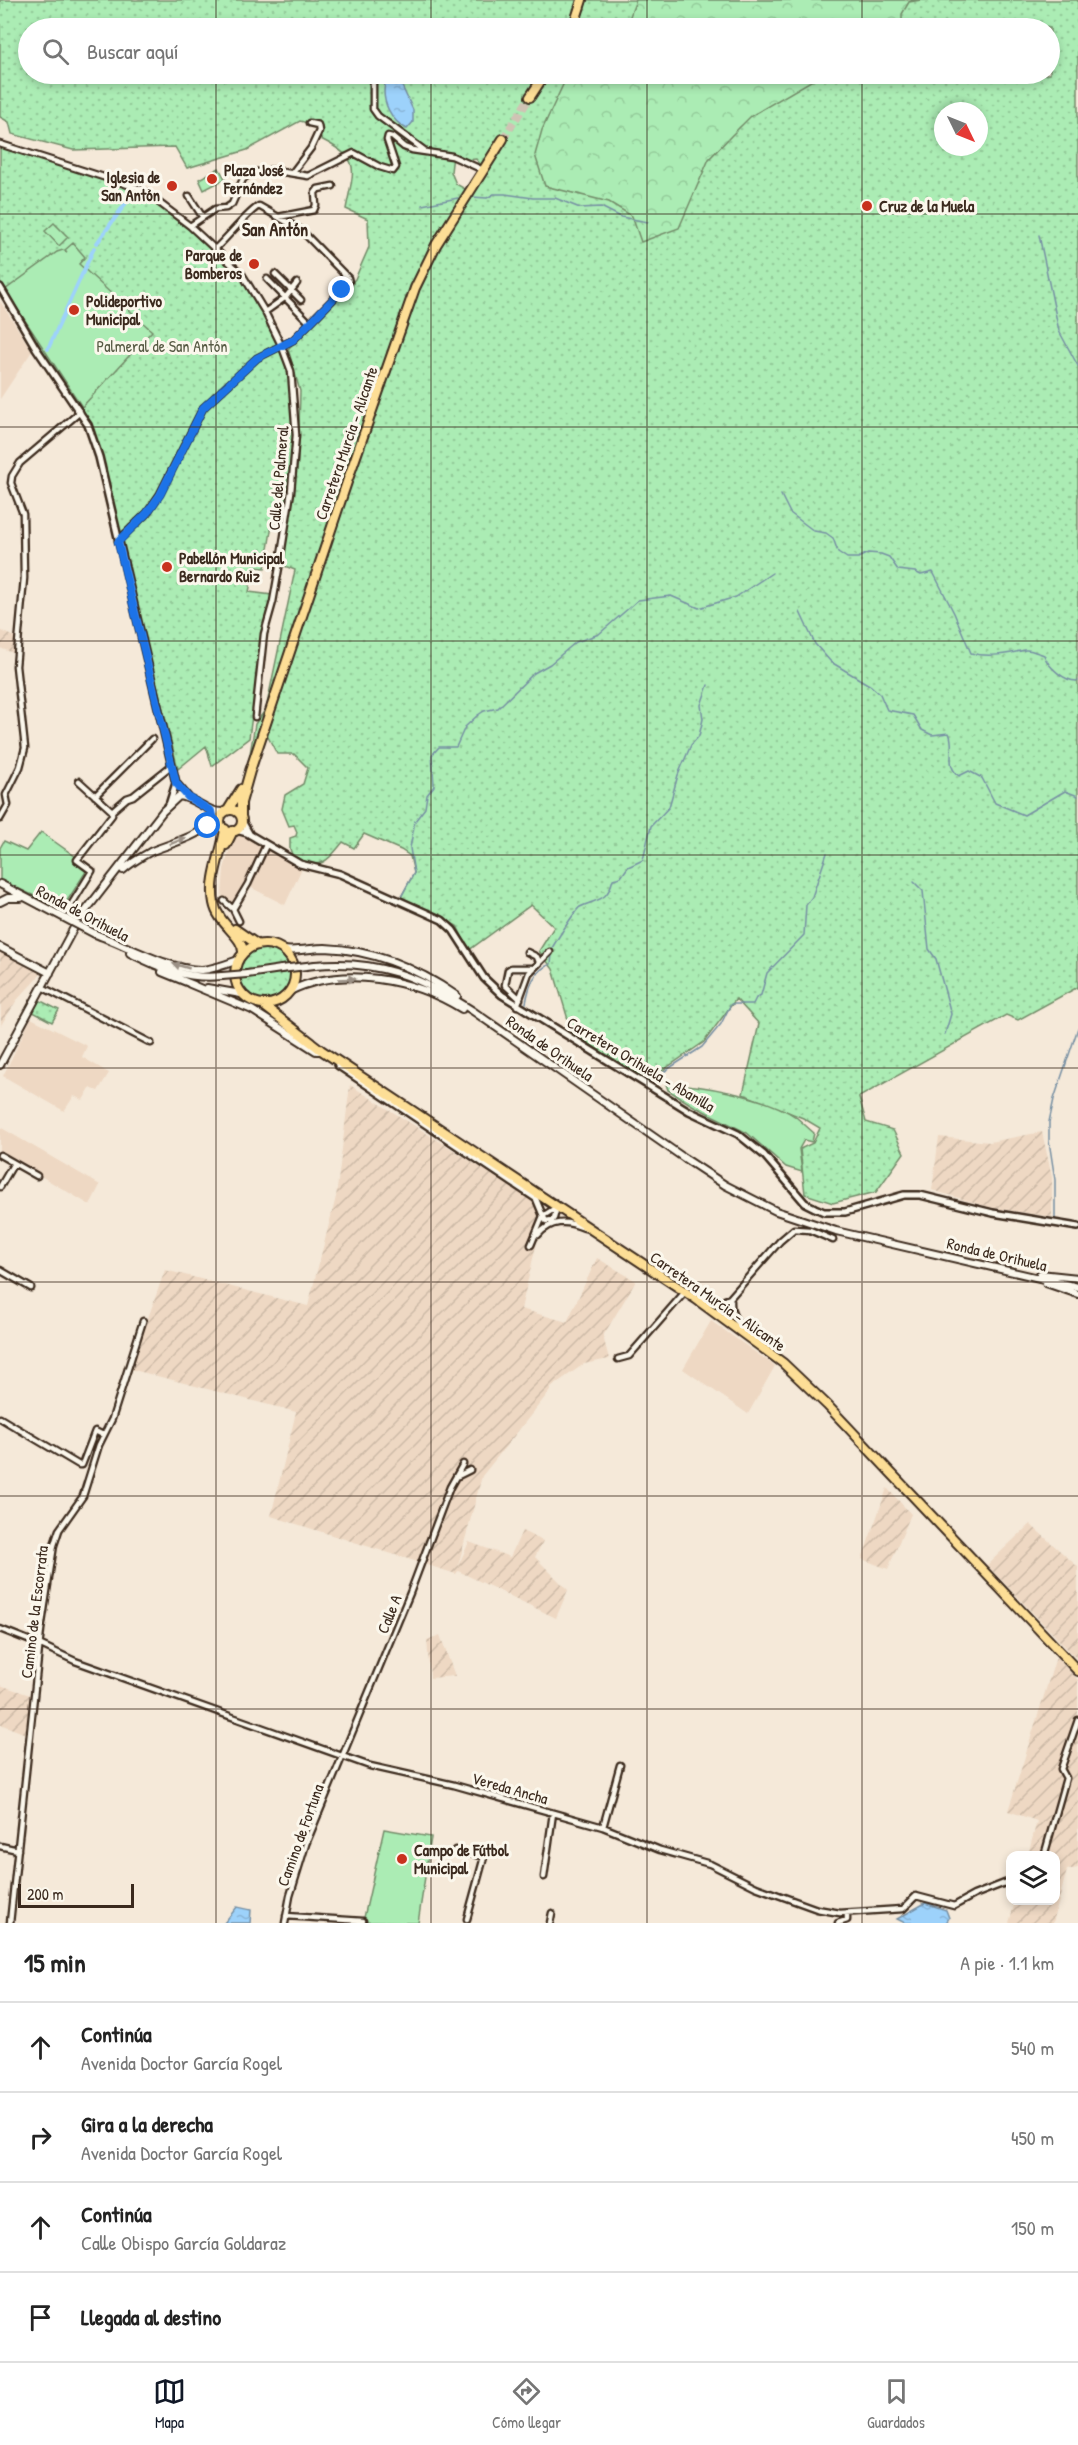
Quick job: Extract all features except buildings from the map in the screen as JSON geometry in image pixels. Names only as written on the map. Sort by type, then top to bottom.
[{"type":"highway","points":[[576,18],[582,0]]},
{"type":"highway","points":[[530,97],[538,84]]},
{"type":"highway","name":"Carretera Murcia - Alicante","points":[[241,818],[241,803],[250,771],[346,482],[415,288],[436,244],[503,139]]},
{"type":"highway","name":"Carretera Murcia - Alicante","points":[[226,811],[250,771]]},
{"type":"highway","points":[[241,818],[229,829],[215,876],[214,903],[224,924],[242,943],[234,974],[237,988],[251,1002],[263,1005],[284,998],[293,984],[295,969],[283,950],[274,945],[258,945],[233,927],[223,914],[219,903],[218,892],[229,829],[221,819],[226,811],[237,812],[241,818]]},
{"type":"highway","points":[[240,957],[258,945]]},
{"type":"highway","points":[[284,998],[281,1013],[285,1023]]},
{"type":"highway","name":"Carretera Murcia - Alicante","points":[[263,1005],[319,1051],[672,1283],[773,1355],[827,1405],[1078,1671]]},
{"type":"main road","points":[[0,1065],[77,922],[169,805],[180,796],[188,797],[211,811],[226,811]]},
{"type":"main road","points":[[113,878],[124,868],[152,852],[193,835],[208,826],[213,820],[211,811]]},
{"type":"main road","points":[[208,826],[229,829]]},
{"type":"main road","points":[[142,840],[144,849],[152,852]]},
{"type":"main road","name":"Ronda de Orihuela","points":[[0,884],[125,951],[178,974],[206,978],[343,963],[373,966],[418,979],[455,999],[692,1163],[752,1199],[836,1231],[1078,1287]]},
{"type":"main road","points":[[0,902],[14,897],[28,899]]},
{"type":"main road","points":[[95,934],[149,956],[194,969],[209,969],[240,957]]},
{"type":"main road","points":[[0,947],[42,971],[50,973]]},
{"type":"main road","points":[[283,950],[321,948],[345,950],[379,956],[401,964],[445,988],[505,1031],[512,1039]]},
{"type":"main road","points":[[125,951],[154,969],[252,1010],[319,1051]]},
{"type":"main road","points":[[36,966],[47,967],[56,959]]},
{"type":"main road","points":[[36,966],[43,974],[44,984]]},
{"type":"main road","points":[[290,991],[315,983],[349,978],[381,980],[431,992],[459,1007],[544,1065],[555,1069]]},
{"type":"main road","points":[[190,984],[241,994]]},
{"type":"main road","points":[[952,1257],[1038,1274],[1078,1278]]},
{"type":"main road","points":[[982,1264],[992,1270],[1044,1282],[1078,1294]]},
{"type":"street","points":[[373,84],[373,109],[378,116],[426,152]]},
{"type":"street","points":[[292,173],[311,148],[319,130],[318,125],[309,123]]},
{"type":"street","points":[[190,226],[215,209],[226,208],[232,204],[243,179],[250,173],[271,170],[303,176],[313,175],[323,167],[354,153],[380,167],[393,171],[396,167],[387,142],[388,136],[393,137],[404,147],[452,156],[483,170]]},
{"type":"street","name":"Calle del Palmeral","points":[[0,144],[141,189],[190,226],[242,274],[265,312],[282,347],[291,371],[296,435],[291,492],[273,602],[264,634],[255,717]]},
{"type":"street","points":[[278,217],[314,210],[315,193],[318,189],[333,186]]},
{"type":"street","points":[[189,196],[202,216]]},
{"type":"street","points":[[118,542],[147,513],[160,495],[203,408],[257,358],[293,340],[349,283],[349,280],[312,239],[301,230],[259,206],[253,208],[215,249]]},
{"type":"street","points":[[275,274],[301,300]]},
{"type":"street","points":[[267,279],[310,323]]},
{"type":"street","points":[[265,312],[286,297],[290,289],[297,284]]},
{"type":"street","points":[[0,287],[36,348],[88,425],[99,457],[176,783],[188,797]]},
{"type":"street","points":[[0,819],[8,806],[6,795],[20,767],[25,748],[16,666],[24,578],[23,514],[11,483],[12,476],[20,464],[80,412]]},
{"type":"street","points":[[95,796],[152,739]]},
{"type":"street","points":[[77,922],[68,917],[68,910],[92,871],[77,860],[112,811],[172,765]]},
{"type":"street","points":[[79,781],[112,811]]},
{"type":"street","points":[[169,805],[176,783]]},
{"type":"street","name":"Carretera Orihuela - Abanilla","points":[[241,818],[251,836]]},
{"type":"street","name":"Carretera Orihuela - Abanilla","points":[[229,829],[251,836],[300,864],[340,874],[442,920],[453,930],[484,978],[502,995],[689,1111],[738,1134],[764,1155],[805,1203],[824,1212],[845,1212],[904,1195],[920,1195],[993,1213],[1078,1227]]},
{"type":"street","points":[[233,909],[248,884],[266,845]]},
{"type":"street","points":[[224,901],[233,909],[239,921]]},
{"type":"street","points":[[527,952],[537,957],[539,962]]},
{"type":"street","points":[[517,1006],[527,976],[532,968],[550,952]]},
{"type":"street","points":[[520,999],[505,985],[508,970],[532,968]]},
{"type":"street","points":[[44,984],[152,1043]]},
{"type":"street","points":[[337,1063],[536,1199],[546,1221],[552,1220]]},
{"type":"street","points":[[0,1155],[37,1176]]},
{"type":"street","points":[[0,1187],[14,1163]]},
{"type":"street","points":[[557,1207],[552,1220],[531,1245],[543,1216],[557,1207]]},
{"type":"street","points":[[547,1226],[557,1222],[568,1222],[602,1237]]},
{"type":"street","points":[[672,1283],[681,1285],[709,1303],[715,1304],[726,1301],[737,1291],[780,1241],[794,1229],[810,1230],[833,1240]]},
{"type":"street","points":[[0,1270],[31,1288]]},
{"type":"street","points":[[717,1314],[731,1301],[737,1291]]},
{"type":"street","points":[[618,1359],[634,1352],[685,1292]]},
{"type":"street","points":[[731,1301],[731,1312],[739,1325],[773,1355]]},
{"type":"street","name":"Camino de la Escorrata","points":[[10,1923],[41,1630],[56,1538],[83,1496],[103,1435],[112,1419],[143,1322]]},
{"type":"street","points":[[0,1418],[79,1465],[82,1465],[85,1460],[95,1431],[103,1435]]},
{"type":"street","name":"Calle A","points":[[343,1757],[453,1480],[463,1464]]},
{"type":"street","points":[[453,1480],[462,1472],[470,1470]]},
{"type":"street","name":"Vereda Ancha","points":[[0,1629],[75,1661],[343,1757],[370,1766],[454,1785],[603,1827],[660,1850],[710,1864],[787,1899],[826,1912],[847,1913],[903,1909],[915,1896],[954,1906],[974,1895],[1006,1883]]},
{"type":"street","points":[[1045,1851],[1066,1778],[1061,1769],[1078,1720]]},
{"type":"street","name":"Camino de Fortuna","points":[[285,1923],[305,1847],[343,1757]]},
{"type":"street","points":[[603,1827],[620,1765]]},
{"type":"street","points":[[544,1877],[553,1813]]},
{"type":"street","points":[[0,1846],[18,1850]]},
{"type":"street","points":[[455,1850],[484,1857],[467,1919]]},
{"type":"street","points":[[550,1923],[552,1913]]},
{"type":"street","points":[[838,1923],[847,1920],[847,1913]]},
{"type":"street","points":[[286,1916],[363,1921]]},
{"type":"shaded area","points":[[0,301],[32,351],[0,399]]},
{"type":"shaded area","points":[[0,630],[15,637],[13,653],[0,648]]},
{"type":"shaded area","points":[[240,836],[250,838],[302,868],[285,905],[250,887],[234,907],[222,897],[224,869],[233,838]]},
{"type":"shaded area","points":[[0,950],[42,973],[17,1000],[1,1025]]},
{"type":"shaded area","points":[[31,1018],[87,1046],[82,1057],[109,1073],[98,1091],[90,1088],[83,1100],[74,1096],[64,1111],[3,1076]]},
{"type":"shaded area","points":[[350,1085],[545,1208],[521,1309],[567,1322],[597,1258],[636,1281],[603,1336],[609,1359],[584,1364],[551,1387],[482,1476],[458,1566],[469,1542],[510,1557],[522,1531],[543,1541],[535,1557],[568,1590],[556,1618],[458,1571],[456,1574],[271,1516],[296,1412],[130,1369],[165,1270],[308,1306],[336,1197]]},
{"type":"shaded area","points":[[0,1127],[100,1185],[90,1205],[0,1152]]},
{"type":"shaded area","points":[[1042,1132],[1052,1177],[1052,1217],[989,1207],[932,1190],[939,1137],[990,1142]]},
{"type":"shaded area","points":[[711,1321],[775,1366],[748,1414],[683,1369]]},
{"type":"shaded area","points":[[887,1488],[911,1514],[888,1569],[862,1559]]},
{"type":"shaded area","points":[[1030,1524],[1078,1567],[1078,1660],[987,1565]]},
{"type":"shaded area","points":[[440,1635],[455,1676],[430,1678],[427,1640]]},
{"type":"shaded area","points":[[1056,1657],[1078,1680],[1078,1868],[1067,1870],[1060,1896],[1060,1851],[1029,1851],[1037,1821],[1008,1811]]},
{"type":"shaded area","points":[[0,1685],[30,1695],[26,1734],[0,1724]]},
{"type":"shaded area","points":[[1014,1905],[1058,1905],[1053,1923],[1009,1923]]},
{"type":"green space","points":[[0,0],[578,0],[571,18],[18,18],[18,84],[533,84],[526,95],[533,100],[543,84],[1060,84],[1060,18],[581,18],[587,0],[1078,0],[1078,987],[1018,1020],[1006,1015],[859,1097],[866,1122],[893,1130],[904,1153],[876,1192],[833,1203],[805,1194],[800,1149],[813,1143],[820,1128],[803,1118],[743,1094],[759,1024],[736,999],[704,1042],[647,1081],[572,1033],[553,969],[539,951],[554,927],[531,905],[469,950],[457,926],[401,897],[414,873],[410,856],[401,850],[364,834],[354,848],[343,842],[322,863],[310,864],[302,861],[293,857],[290,849],[290,838],[296,836],[297,832],[294,825],[289,826],[282,809],[285,795],[303,784],[308,768],[294,754],[277,754],[267,735],[351,483],[419,290],[440,247],[506,142],[499,137],[481,165],[476,159],[468,160],[453,155],[451,172],[456,184],[467,190],[433,243],[417,276],[253,755],[250,754],[255,724],[266,709],[295,570],[282,565],[298,462],[300,391],[288,349],[355,279],[369,247],[368,219],[346,209],[352,166],[343,153],[321,139],[320,126],[300,121],[247,150],[187,168],[175,147],[73,150],[12,134],[9,122],[0,117]]},
{"type":"green space","points":[[636,0],[921,0],[909,2],[902,18],[629,18]]},
{"type":"green space","points":[[563,84],[806,84],[751,116],[709,159],[679,228],[641,242],[632,216],[609,202],[545,186],[535,155],[542,130]]},
{"type":"green space","name":"Palmeral de San Antón","points":[[0,146],[140,189],[201,237],[240,276],[268,322],[289,370],[294,436],[289,497],[284,519],[273,518],[265,568],[254,567],[249,592],[272,595],[263,632],[249,738],[212,766],[206,746],[178,769],[100,458],[88,422],[42,354],[0,284]]},
{"type":"green space","name":"Plaza José Fernández","points":[[219,168],[225,179],[204,190],[199,179]]},
{"type":"green space","points":[[54,223],[68,237],[59,246],[45,231]]},
{"type":"green space","name":"Polideportivo Municipal","points":[[73,243],[85,257],[79,264],[152,331],[82,407],[5,290],[57,252],[63,250],[67,252],[65,250]]},
{"type":"green space","points":[[41,832],[76,857],[74,860],[87,870],[62,909],[0,880],[0,848],[4,841],[26,851]]},
{"type":"green space","points":[[259,948],[277,951],[290,965],[238,972],[245,956]]},
{"type":"green space","points":[[291,971],[290,983],[285,991],[270,1001],[261,1001],[252,997],[238,980],[238,978]]},
{"type":"green space","points":[[39,1000],[59,1010],[52,1022],[33,1012]]},
{"type":"green space","points":[[666,1084],[697,1086],[733,1093],[768,1103],[796,1117],[814,1133],[812,1142],[804,1140],[799,1149],[802,1172],[786,1167],[747,1133],[692,1105],[668,1090]]},
{"type":"green space","name":"Campo de Fútbol Municipal","points":[[384,1829],[431,1837],[418,1923],[363,1922]]},
{"type":"water","points":[[385,84],[401,84],[413,110],[413,122],[407,129],[396,121],[388,110]]},
{"type":"water","points":[[925,1903],[946,1910],[949,1918],[946,1923],[905,1923],[897,1919]]},
{"type":"water","points":[[237,1907],[251,1910],[250,1923],[224,1923]]},
{"type":"waterway","points":[[97,243],[133,193]]},
{"type":"waterway","points":[[472,197],[487,198],[494,194],[505,194],[555,198],[580,208],[601,207],[621,217],[648,222]]},
{"type":"waterway","points":[[422,205],[458,198]]},
{"type":"waterway","points":[[1039,235],[1059,331],[1078,366]]},
{"type":"waterway","points":[[48,349],[94,248]]},
{"type":"waterway","points":[[781,495],[790,513],[814,531],[826,533],[833,538],[838,552],[847,558],[858,558],[868,553],[881,554],[889,557],[898,570],[921,575],[933,572],[971,653],[991,655],[1032,651],[1044,655],[1058,673],[1068,679],[1078,681]]},
{"type":"waterway","points":[[401,897],[414,873],[410,848],[415,821],[425,808],[427,795],[434,786],[432,755],[439,747],[456,747],[465,727],[478,715],[498,708],[534,673],[550,664],[576,642],[599,634],[638,600],[671,596],[699,608],[736,597],[772,573]]},
{"type":"waterway","points":[[800,612],[815,644],[831,662],[880,694],[887,710],[913,715],[922,730],[932,735],[949,733],[951,762],[955,772],[959,776],[969,771],[982,778],[995,803],[1024,815],[1065,791],[1078,796]]},
{"type":"waterway","points":[[551,950],[580,907],[605,896],[613,879],[621,877],[628,867],[643,860],[651,826],[669,807],[678,775],[691,745],[699,736],[703,719],[701,705],[708,685]]},
{"type":"waterway","points":[[648,1082],[702,1047],[721,1024],[731,1004],[753,1004],[761,995],[767,973],[804,935],[806,905],[812,897],[827,853]]},
{"type":"waterway","points":[[914,882],[923,891],[929,949],[936,959],[951,1014],[945,1034]]},
{"type":"waterway","points":[[526,1003],[533,979],[540,970],[551,964],[552,954]]},
{"type":"waterway","points":[[1055,1219],[1055,1180],[1049,1141],[1049,1122],[1054,1099],[1078,1028]]},
{"type":"tunnel","points":[[503,139],[530,97]]},
{"type":"place","name":"Plaza José Fernández","points":[[212,179]]},
{"type":"place","name":"Iglesia de San Antón","points":[[172,186]]},
{"type":"place","name":"Cruz de la Muela","points":[[867,206]]},
{"type":"place","name":"Parque de Bomberos","points":[[254,264]]},
{"type":"place","name":"Polideportivo Municipal","points":[[74,310]]},
{"type":"place","name":"Pabellón Municipal Bernardo Ruiz","points":[[167,567]]},
{"type":"place","name":"Campo de Fútbol Municipal","points":[[402,1859]]},
{"type":"district","name":"San Antón","points":[[275,229]]},
{"type":"route","points":[[208,826],[213,820],[211,811],[188,797],[176,783],[118,542],[147,513],[160,495],[203,408],[257,358],[293,340],[342,290]]}]
